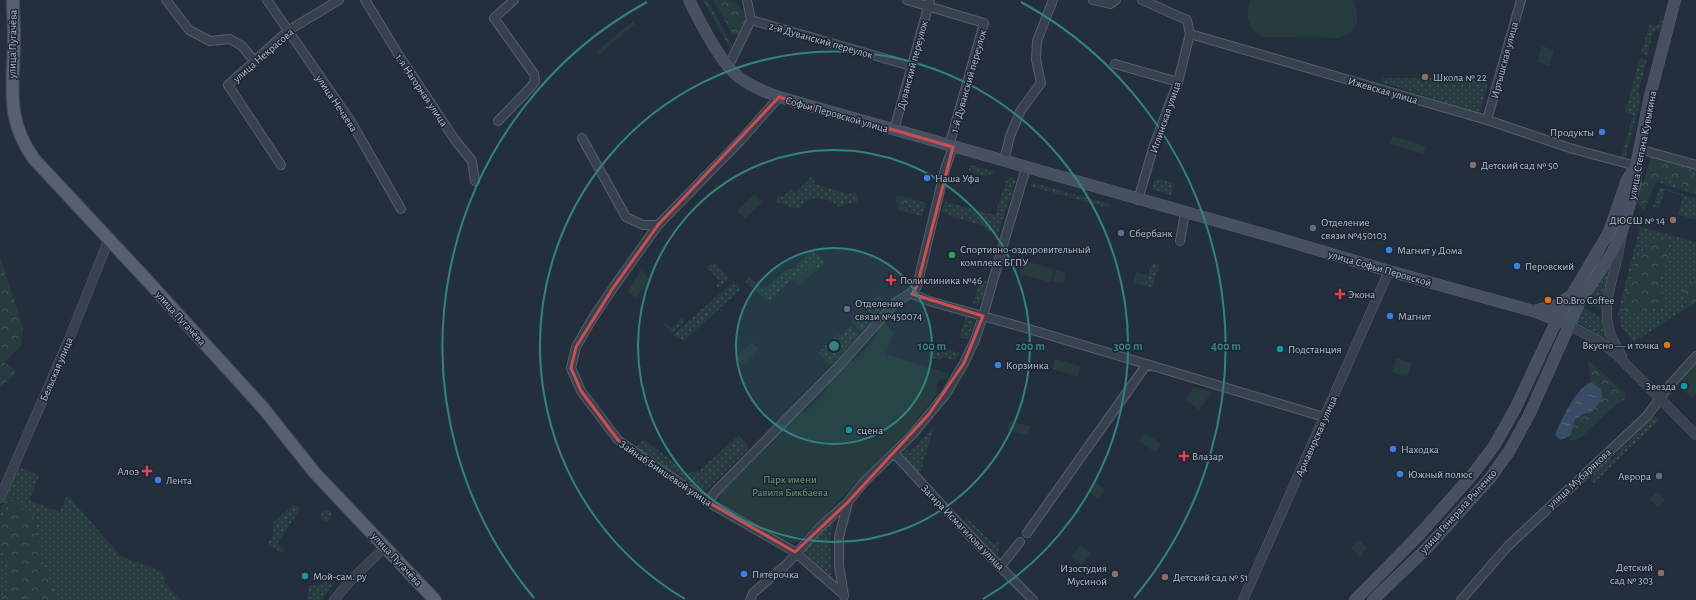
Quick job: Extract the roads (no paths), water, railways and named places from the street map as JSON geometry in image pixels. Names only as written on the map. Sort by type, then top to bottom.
[{"type":"main road","name":"улица Пугачёва","points":[[13,0],[14,37],[11,86],[16,127],[25,146],[34,159],[264,409],[319,477],[386,546],[435,600]]},
{"type":"main road","name":"Софьи Перовской улица","points":[[689,0],[728,67],[739,78],[754,87],[779,97],[1026,168]]},
{"type":"main road","name":"улица Степана Кувыкина","points":[[1569,325],[1580,301],[1612,253],[1621,234],[1636,182],[1636,166],[1659,61],[1676,0]]},
{"type":"main road","name":"улица Генерала Рыленко","points":[[1355,600],[1418,536],[1473,474],[1494,446],[1515,409],[1557,320],[1610,232],[1627,180],[1636,166]]},
{"type":"main road","name":"улица Софьи Перовской","points":[[1026,168],[1533,311],[1569,325]]},
{"type":"main road","points":[[1533,311],[1556,304],[1572,294]]},
{"type":"main road","name":"улица Генерала Рыленко","points":[[1373,600],[1428,546],[1494,473],[1510,450],[1529,415],[1569,325]]},
{"type":"street","points":[[166,0],[189,30],[210,41],[230,39],[242,46],[255,62]]},
{"type":"street","name":"улица Нечаева","points":[[267,0],[289,30],[334,99],[350,120],[401,209]]},
{"type":"street","name":"улица Некрасова","points":[[281,166],[228,85],[289,30],[339,0]]},
{"type":"street","name":"1-я Нагорная улица","points":[[365,0],[400,57],[455,140],[472,161],[475,181]]},
{"type":"street","points":[[498,121],[532,87],[535,81],[534,74],[494,18],[514,0]]},
{"type":"street","points":[[728,67],[751,20],[747,0]]},
{"type":"street","name":"1-й Дуванский переулок","points":[[907,0],[929,3],[984,24],[951,147]]},
{"type":"street","points":[[1004,161],[1010,136],[1021,110],[1041,83],[1036,60],[1037,41],[1053,0]]},
{"type":"street","points":[[1093,0],[1110,4],[1116,0]]},
{"type":"street","points":[[1142,0],[1187,20],[1190,34]]},
{"type":"street","name":"Иртышская улица","points":[[1487,120],[1521,0]]},
{"type":"street","name":"Дуванский переулок","points":[[894,130],[929,3]]},
{"type":"street","name":"2-й Дуванский переулок","points":[[751,20],[911,66]]},
{"type":"street","name":"Иглинская улица","points":[[1138,200],[1154,145],[1178,82],[1190,34]]},
{"type":"street","name":"Ижевская улица","points":[[1190,34],[1487,120],[1573,149],[1636,166]]},
{"type":"street","points":[[1115,64],[1178,82]]},
{"type":"street","name":"Зайнаб Биишевой улица","points":[[779,97],[741,140],[658,225],[591,321],[576,347],[571,368],[581,391],[618,440],[708,502],[795,552],[845,598]]},
{"type":"street","points":[[582,138],[626,217],[643,225],[658,225]]},
{"type":"street","points":[[708,502],[716,490],[839,366],[895,303],[903,297],[912,294],[917,286],[951,147]]},
{"type":"street","points":[[1640,149],[1696,165]]},
{"type":"street","name":"Зайнаб Биишевой улица","points":[[845,598],[839,565],[839,536],[848,502],[863,483],[912,435],[946,394],[964,363],[975,340],[983,316],[1026,168]]},
{"type":"street","points":[[1180,241],[1185,213]]},
{"type":"street","points":[[1621,234],[1620,250],[1607,303],[1606,316],[1612,338],[1625,363]]},
{"type":"street","name":"Бельская улица","points":[[0,498],[70,337],[109,239]]},
{"type":"street","name":"Армавирская улица","points":[[1243,600],[1389,271]]},
{"type":"street","points":[[912,294],[929,301],[1324,417]]},
{"type":"street","name":"улица Софьи Перовской","points":[[1569,325],[1598,341],[1625,363],[1696,435]]},
{"type":"street","name":"улица Мубарякова","points":[[1461,600],[1508,546],[1647,416],[1670,385],[1696,356]]},
{"type":"street","points":[[1027,533],[1147,364]]},
{"type":"street","name":"Загира Исмагилова улица","points":[[894,453],[973,539],[1033,600]]},
{"type":"street","points":[[750,600],[753,593],[786,564],[795,552],[848,502]]},
{"type":"street","points":[[1001,566],[1020,542]]},
{"type":"street","points":[[334,600],[350,580],[386,546]]},
{"type":"water","points":[[1591,382],[1601,389],[1602,400],[1591,412],[1583,414],[1575,420],[1570,436],[1560,440],[1555,435],[1565,413],[1585,385]]},
{"type":"place","name":"Школа № 22","points":[[1425,77]]},
{"type":"place","name":"Продукты","points":[[1602,132]]},
{"type":"place","name":"Детский сад № 50","points":[[1473,165]]},
{"type":"place","name":"Наша Уфа","points":[[927,178]]},
{"type":"place","name":"ДЮСШ № 14","points":[[1673,220]]},
{"type":"place","name":"Отделение связи №450103","points":[[1313,228]]},
{"type":"place","name":"Сбербанк","points":[[1121,233]]},
{"type":"place","name":"Магнит у Дома","points":[[1389,250]]},
{"type":"place","name":"Спортивно-оздоровительный комплекс БГПУ","points":[[952,255]]},
{"type":"place","name":"Перовский","points":[[1517,266]]},
{"type":"place","name":"Поликлиника №46","points":[[891,280]]},
{"type":"place","name":"Экона","points":[[1340,294]]},
{"type":"place","name":"Do.Bro Coffee","points":[[1548,300]]},
{"type":"place","name":"Отделение связи №450074","points":[[847,309]]},
{"type":"place","name":"Магнит","points":[[1390,316]]},
{"type":"place","name":"Вкусно — и точка","points":[[1667,345]]},
{"type":"place","name":"Подстанция","points":[[1280,349]]},
{"type":"place","name":"Корзинка","points":[[998,365]]},
{"type":"place","name":"Звезда","points":[[1684,386]]},
{"type":"place","name":"сцена","points":[[849,430]]},
{"type":"place","name":"Находка","points":[[1393,449]]},
{"type":"place","name":"Влазар","points":[[1184,456]]},
{"type":"place","name":"Алоэ","points":[[147,471]]},
{"type":"place","name":"Южный полюс","points":[[1400,474]]},
{"type":"place","name":"Аврора","points":[[1659,476]]},
{"type":"place","name":"Лента","points":[[158,480]]},
{"type":"place","name":"Детский сад № 303","points":[[1661,573]]},
{"type":"place","name":"Пятёрочка","points":[[744,574]]},
{"type":"place","name":"Изостудия Мусиной","points":[[1115,574]]},
{"type":"place","name":"Мой-сам. ру","points":[[305,576]]},
{"type":"place","name":"Детский сад № 51","points":[[1165,577]]},
{"type":"park label","name":"Парк имени Равиля Бикбаева","points":[[790,485]]}]
